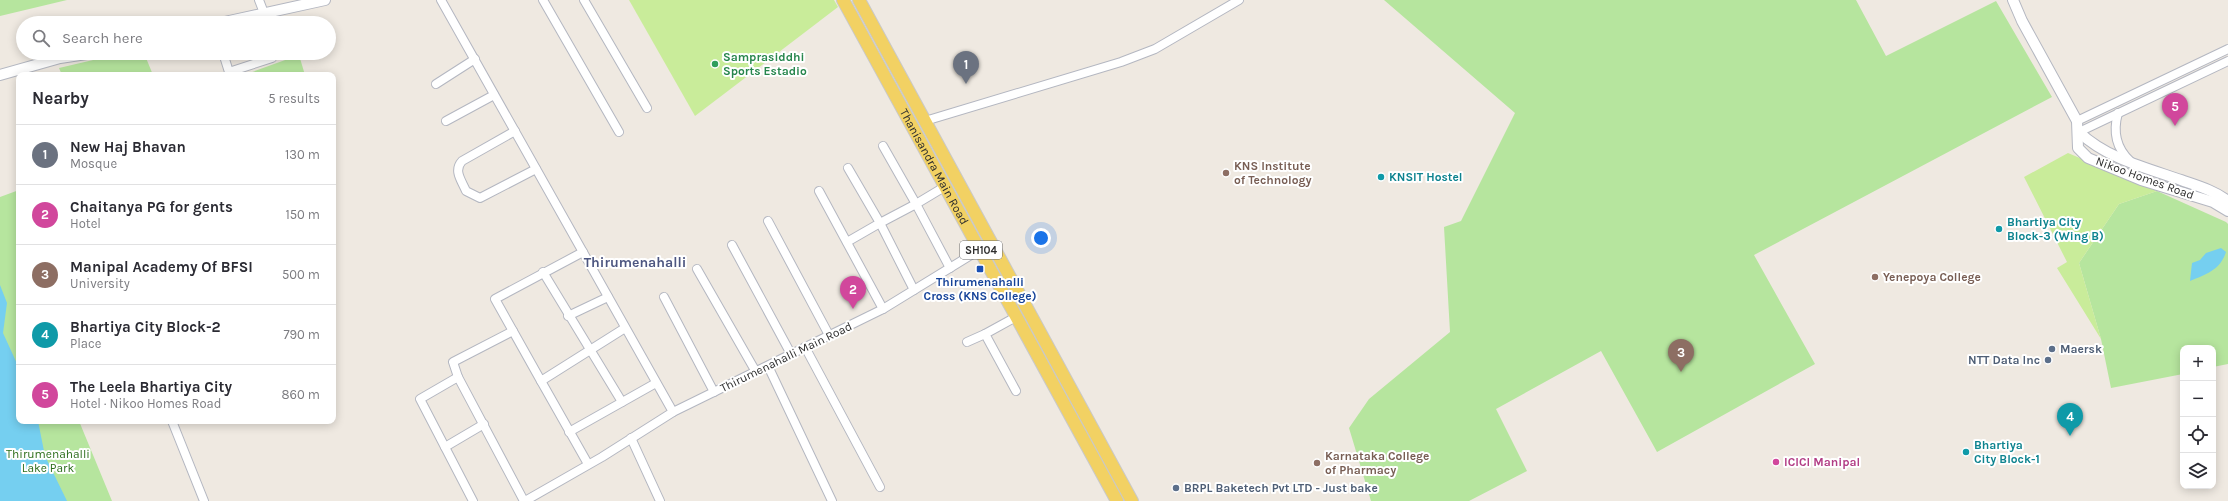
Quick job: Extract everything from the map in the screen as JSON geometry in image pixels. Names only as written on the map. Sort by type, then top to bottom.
[{"type":"main road","name":"Thanisandra Main Road","points":[[843,0],[1117,501]]},
{"type":"main road","name":"Thanisandra Main Road","points":[[859,0],[1132,501]]},
{"type":"street","points":[[259,0],[264,13]]},
{"type":"street","points":[[251,16],[306,2],[325,0]]},
{"type":"street","points":[[441,0],[673,412]]},
{"type":"street","points":[[543,0],[619,132]]},
{"type":"street","points":[[584,0],[647,108]]},
{"type":"street","points":[[925,120],[1121,62],[1155,49],[1240,0]]},
{"type":"street","points":[[2014,0],[2022,21],[2077,121],[2079,132],[2228,61]]},
{"type":"street","points":[[2077,121],[2228,49]]},
{"type":"street","points":[[2213,56],[2217,66]]},
{"type":"street","points":[[0,76],[53,60]]},
{"type":"street","points":[[226,60],[230,72]]},
{"type":"street","points":[[233,72],[266,60]]},
{"type":"street","points":[[436,84],[475,60]]},
{"type":"street","points":[[446,121],[494,95]]},
{"type":"street","points":[[2118,113],[2115,128],[2118,142],[2123,154],[2132,163]]},
{"type":"street","points":[[515,131],[462,161],[458,165],[457,172],[466,191],[480,198],[536,169]]},
{"type":"street","name":"Nikoo Homes Road","points":[[2079,132],[2090,143],[2132,163],[2216,192],[2228,201]]},
{"type":"street","name":"Nikoo Homes Road","points":[[2079,132],[2078,148],[2088,158],[2141,180],[2209,201],[2228,211]]},
{"type":"street","points":[[883,146],[950,268]]},
{"type":"street","points":[[848,168],[880,223],[914,290]]},
{"type":"street","points":[[847,242],[946,186]]},
{"type":"street","points":[[819,191],[884,309]]},
{"type":"street","points":[[768,221],[829,336]]},
{"type":"street","name":"Thirumenahalli Main Road","points":[[524,501],[673,412],[884,309],[992,243]]},
{"type":"street","points":[[732,245],[791,354]]},
{"type":"street","points":[[583,252],[543,272],[495,299],[588,464]]},
{"type":"street","points":[[697,269],[756,372]]},
{"type":"street","points":[[543,272],[568,316],[622,402]]},
{"type":"street","points":[[568,316],[608,297]]},
{"type":"street","points":[[664,297],[714,392]]},
{"type":"street","points":[[968,342],[1016,317]]},
{"type":"street","points":[[541,381],[625,328]]},
{"type":"street","points":[[513,331],[453,362],[458,377],[524,501]]},
{"type":"street","points":[[985,334],[1016,391]]},
{"type":"street","points":[[805,347],[880,487]]},
{"type":"street","points":[[768,366],[832,501]]},
{"type":"street","points":[[458,377],[420,399],[473,501]]},
{"type":"street","points":[[569,432],[656,383]]},
{"type":"street","points":[[173,424],[204,501]]},
{"type":"street","points":[[445,447],[484,424]]},
{"type":"street","points":[[631,438],[660,501]]},
{"type":"green space","points":[[0,0],[67,0],[0,16]]},
{"type":"green space","name":"Samprasiddhi Sports Estadio","points":[[629,0],[834,0],[838,7],[695,116]]},
{"type":"green space","points":[[1384,0],[1856,0],[1886,56],[1996,1],[2052,97],[1754,255],[1815,364],[1657,452],[1601,351],[1496,409],[1527,471],[1469,501],[1371,501],[1349,428],[1369,399],[1450,332],[1444,227],[1461,221],[1515,113]]},
{"type":"green space","points":[[93,60],[147,60],[152,72],[61,72],[59,68]]},
{"type":"green space","points":[[285,60],[300,60],[304,72],[252,72]]},
{"type":"green space","points":[[2068,153],[2157,191],[2119,204],[2079,263],[2101,339],[2057,268],[2067,262],[2024,177]]},
{"type":"green space","name":"Thirumenahalli Lake Park","points":[[16,191],[16,424],[80,424],[112,501],[0,501],[0,197]]},
{"type":"green space","points":[[2157,191],[2228,224],[2228,364],[2216,366],[2216,345],[2180,345],[2180,375],[2111,388],[2101,339],[2079,263],[2119,204]]},
{"type":"water","points":[[2221,248],[2226,252],[2220,263],[2212,271],[2190,281],[2192,263],[2200,260],[2206,253]]},
{"type":"water","points":[[0,285],[7,303],[3,333],[16,361],[16,424],[39,424],[45,456],[67,501],[0,501]]},
{"type":"place","name":"Samprasiddhi Sports Estadio","points":[[715,64]]},
{"type":"place","name":"New Haj Bhavan","points":[[966,84]]},
{"type":"place","name":"The Leela Bhartiya City","points":[[2175,126]]},
{"type":"place","name":"KNS Institute of Technology","points":[[1226,173]]},
{"type":"place","name":"KNSIT Hostel","points":[[1381,177]]},
{"type":"place","name":"Bhartiya City Block-3 (Wing B)","points":[[1999,229]]},
{"type":"place","name":"Thirumenahalli Cross (KNS College)","points":[[980,269]]},
{"type":"place","name":"Yenepoya College","points":[[1875,277]]},
{"type":"place","name":"Chaitanya PG for gents","points":[[853,309]]},
{"type":"place","name":"Maersk","points":[[2052,349]]},
{"type":"place","name":"NTT Data Inc","points":[[2048,360]]},
{"type":"place","name":"Manipal Academy Of BFSI","points":[[1681,372]]},
{"type":"place","name":"Bhartiya City Block-2","points":[[2070,436]]},
{"type":"place","name":"Bhartiya City Block-1","points":[[1966,452]]},
{"type":"place","name":"ICICI Manipal","points":[[1776,462]]},
{"type":"place","name":"Karnataka College of Pharmacy","points":[[1317,463]]},
{"type":"place","name":"BRPL Baketech Pvt LTD - Just bake","points":[[1176,488]]},
{"type":"district","name":"Thirumenahalli","points":[[635,262]]}]
